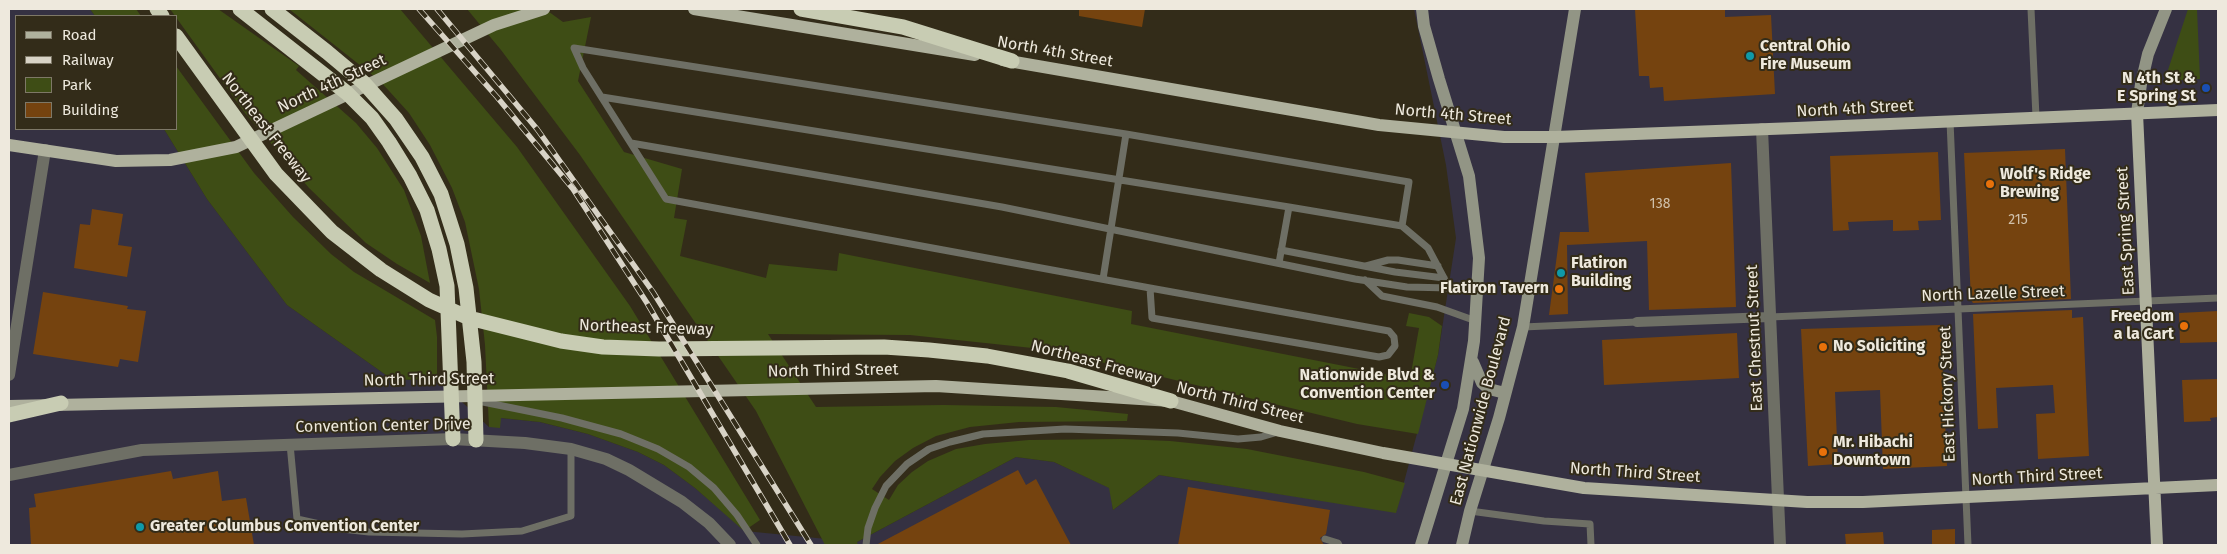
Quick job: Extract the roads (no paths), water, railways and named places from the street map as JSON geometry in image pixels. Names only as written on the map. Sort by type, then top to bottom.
[{"type":"highway","points":[[240,9],[347,93],[372,118],[390,142],[410,176],[426,210],[439,249],[447,286],[453,439]]},
{"type":"highway","points":[[272,9],[364,83],[401,127],[422,157],[441,194],[457,244],[466,288],[474,362],[476,440]]},
{"type":"highway","points":[[801,9],[903,27],[1012,61]]},
{"type":"highway","name":"Northeast Freeway","points":[[178,39],[276,174],[332,232],[381,270],[429,300],[469,318],[561,342],[603,347],[659,349],[893,348],[988,356],[1068,371],[1171,401]]},
{"type":"highway","points":[[9,416],[61,404]]},
{"type":"main road","name":"North 4th Street","points":[[9,145],[116,161],[170,160],[236,146],[462,41],[494,24],[544,9]]},
{"type":"main road","name":"North 4th Street","points":[[694,9],[1012,61],[1379,125],[1504,137],[1555,137],[2218,110]]},
{"type":"main road","name":"East Nationwide Boulevard","points":[[1422,9],[1424,26],[1469,176],[1479,258],[1472,360],[1463,409],[1422,545]]},
{"type":"main road","name":"East Nationwide Boulevard","points":[[1462,545],[1522,327],[1575,9]]},
{"type":"main road","name":"East Spring Street","points":[[2157,545],[2137,113],[2140,84],[2148,54],[2166,9]]},
{"type":"main road","points":[[1472,360],[1482,383],[1489,388],[1505,393]]},
{"type":"main road","name":"North Third Street","points":[[9,406],[807,387],[936,386],[1171,401],[1280,432],[1383,453],[1584,488],[1777,500],[1863,502],[2218,485]]},
{"type":"street","name":"East Chestnut Street","points":[[1762,129],[1780,545]]},
{"type":"street","points":[[9,375],[45,150]]},
{"type":"street","points":[[1637,322],[1770,317]]},
{"type":"street","name":"Convention Center Drive","points":[[9,476],[142,450],[453,439],[505,441],[571,449],[606,459],[648,479],[682,502],[709,523],[730,545]]},
{"type":"lane","points":[[2031,9],[2036,117]]},
{"type":"lane","points":[[1150,288],[1152,318],[1379,357],[1388,356],[1395,346],[1394,337],[1389,331],[666,199],[583,68],[574,48],[1126,134],[1409,182],[1402,226]]},
{"type":"lane","points":[[602,97],[1120,179],[1402,226],[1428,248],[1450,288]]},
{"type":"lane","name":"East Hickory Street","points":[[1950,121],[1968,545]]},
{"type":"lane","points":[[1103,279],[1126,134]]},
{"type":"lane","points":[[631,143],[1002,207],[1365,280],[1407,287],[1450,288],[1478,292]]},
{"type":"lane","points":[[1279,263],[1289,207]]},
{"type":"lane","points":[[1281,250],[1395,272],[1444,278]]},
{"type":"lane","points":[[1363,266],[1393,260],[1438,266]]},
{"type":"lane","points":[[1365,280],[1382,296],[1437,307],[1476,322]]},
{"type":"lane","name":"North Lazelle Street","points":[[1770,317],[2218,298]]},
{"type":"lane","points":[[1522,327],[1637,322]]},
{"type":"lane","points":[[450,396],[562,418],[621,434],[658,449],[689,467],[714,488],[737,515],[757,545]]},
{"type":"lane","points":[[866,545],[868,528],[874,508],[886,486],[907,464],[930,449],[950,442],[983,434],[1065,428],[1119,429],[1238,439],[1261,438],[1280,432]]},
{"type":"lane","points":[[290,444],[297,519],[342,529],[369,532],[452,534],[522,531],[570,516],[571,449]]},
{"type":"lane","points":[[1470,511],[1544,521],[1590,524],[1591,545]]},
{"type":"lane","points":[[1325,539],[1339,545]]},
{"type":"railway","points":[[419,9],[497,97],[573,189],[647,303],[790,545]]},
{"type":"railway","points":[[437,9],[537,129],[653,292],[811,545]]},
{"type":"place","name":"Central Ohio Fire Museum","points":[[1750,56]]},
{"type":"place","name":"N 4th St & E Spring St","points":[[2206,88]]},
{"type":"place","name":"Wolf's Ridge Brewing","points":[[1990,184]]},
{"type":"place","name":"Flatiron Building","points":[[1561,273]]},
{"type":"place","name":"Flatiron Tavern","points":[[1559,289]]},
{"type":"place","name":"Freedom a la Cart","points":[[2184,326]]},
{"type":"place","name":"No Soliciting","points":[[1823,347]]},
{"type":"place","name":"Nationwide Blvd & Convention Center","points":[[1445,385]]},
{"type":"place","name":"Mr. Hibachi Downtown","points":[[1823,452]]},
{"type":"place","name":"Greater Columbus Convention Center","points":[[140,527]]}]
